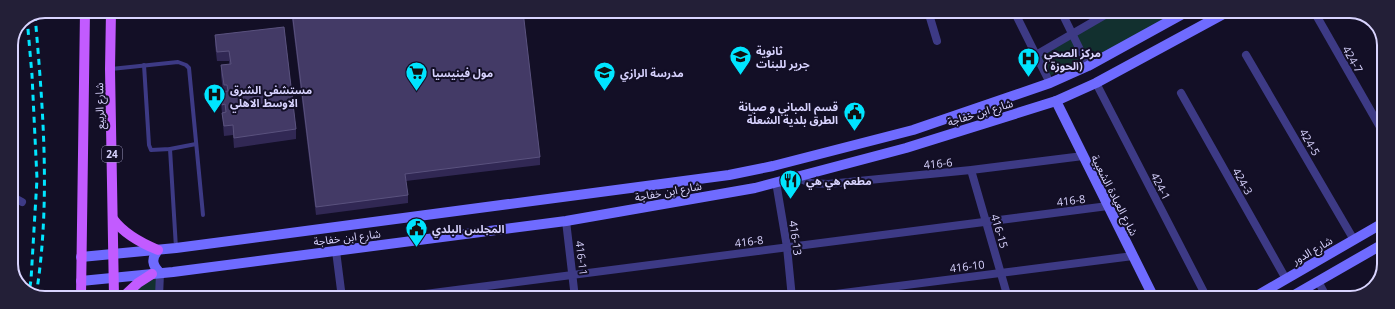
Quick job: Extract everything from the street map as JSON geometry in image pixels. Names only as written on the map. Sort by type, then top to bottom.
[{"type":"main road","name":"شارع الربيع","points":[[81,291],[85,18]]},
{"type":"main road","name":"شارع الربيع","points":[[111,18],[110,69],[114,291]]},
{"type":"main road","points":[[113,219],[127,233],[158,250]]},
{"type":"main road","points":[[129,291],[138,282],[156,274]]},
{"type":"street","points":[[930,18],[937,41]]},
{"type":"street","points":[[1017,18],[1050,83]]},
{"type":"street","points":[[1064,18],[1088,66]]},
{"type":"street","points":[[1036,55],[1100,18]]},
{"type":"street","name":"شارع ابن خفاجة","points":[[81,257],[176,248],[729,175],[913,130],[1050,83],[1088,66],[1175,18]]},
{"type":"street","name":"شارع ابن خفاجة","points":[[81,281],[156,274],[566,221],[735,192],[906,148],[1056,101],[1096,83],[1216,18]]},
{"type":"street","name":"424-7","points":[[1318,18],[1377,122]]},
{"type":"street","name":"424-5","points":[[1246,55],[1354,240]]},
{"type":"street","name":"424-1","points":[[1096,83],[1203,291]]},
{"type":"street","name":"424-3","points":[[1181,93],[1286,279]]},
{"type":"street","name":"شارع العيادة الشعبية","points":[[1056,101],[1150,291]]},
{"type":"street","name":"416-6","points":[[795,177],[811,183],[828,184],[971,170],[1083,156]]},
{"type":"street","points":[[790,161],[795,177]]},
{"type":"street","name":"416-15","points":[[971,170],[1006,291]]},
{"type":"street","name":"416-13","points":[[776,182],[787,247],[791,291]]},
{"type":"street","points":[[18,200],[22,202]]},
{"type":"street","name":"416-8","points":[[448,291],[1108,206]]},
{"type":"street","name":"416-11","points":[[566,221],[575,291]]},
{"type":"street","name":"شارع الدور","points":[[1265,291],[1377,227]]},
{"type":"street","points":[[1301,291],[1377,248]]},
{"type":"street","points":[[158,250],[153,258],[153,263],[158,291]]},
{"type":"street","points":[[336,251],[341,291]]},
{"type":"street","name":"416-10","points":[[859,291],[1133,256]]},
{"type":"street","points":[[1318,281],[1323,291]]},
{"type":"lane","points":[[110,69],[178,62],[186,65],[188,68],[203,215]]},
{"type":"lane","points":[[144,65],[149,145],[151,150],[170,149],[196,144]]},
{"type":"lane","points":[[170,149],[176,248]]},
{"type":"green space","points":[[1104,18],[1167,18],[1104,53],[1049,76],[1039,56]]},
{"type":"green space","points":[[158,276],[157,291],[133,291],[140,284]]},
{"type":"building","name":"مول فينيسيا","points":[[293,18],[524,18],[540,157],[405,174],[408,195],[316,207]]},
{"type":"building","points":[[284,27],[296,129],[234,138],[233,125],[224,126],[222,113],[226,112],[225,104],[222,105],[221,92],[228,91],[227,85],[224,85],[221,65],[231,64],[229,51],[217,52],[215,35]]},
{"type":"railway","points":[[35,20],[41,85],[44,156],[43,226],[41,261],[37,290]]},
{"type":"railway","points":[[28,25],[32,75],[37,179],[30,286]]},
{"type":"place","name":"ثانوية جرير للبنات","points":[[741,76]]},
{"type":"place","name":"مركز الصحي ( الحوزة)","points":[[1029,78]]},
{"type":"place","name":"مول فينيسيا","points":[[416,92]]},
{"type":"place","name":"مدرسة الرازي","points":[[605,92]]},
{"type":"place","name":"مستشفى الشرق الاوسط الاهلي","points":[[214,114]]},
{"type":"place","name":"قسم المباني و صيانة الطرق بلدية الشعلة","points":[[854,132]]},
{"type":"place","name":"مطعم هي هي","points":[[790,200]]},
{"type":"place","name":"المجلس البلدي","points":[[417,248]]}]
